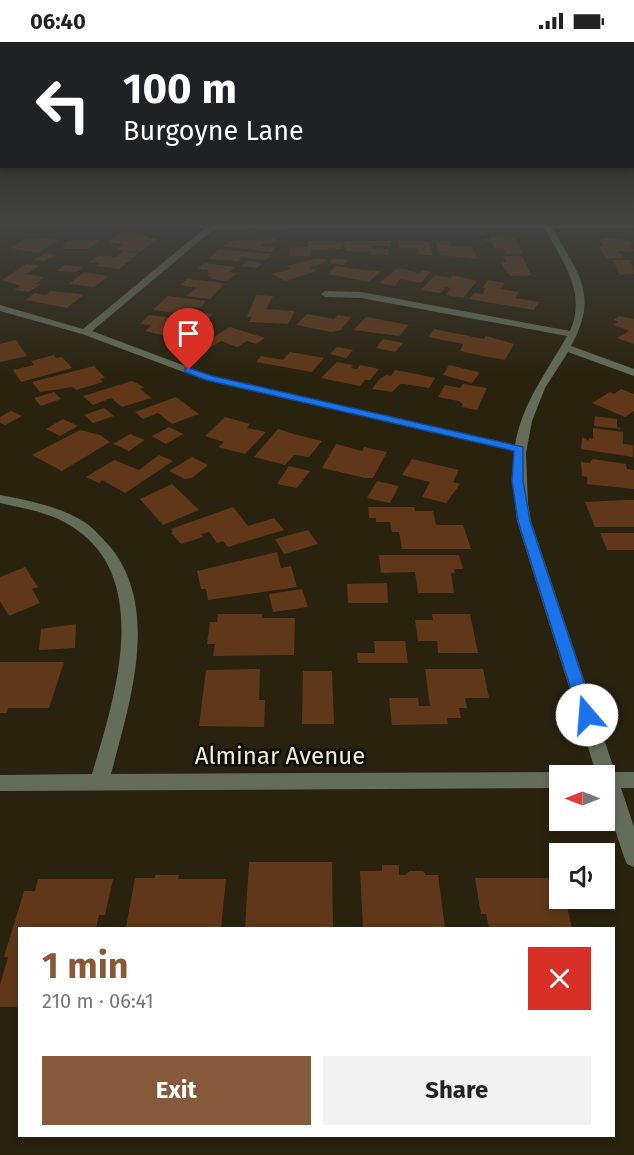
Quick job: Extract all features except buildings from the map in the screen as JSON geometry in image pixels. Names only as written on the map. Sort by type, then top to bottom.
[{"type":"street","points":[[84,332],[155,273]]},
{"type":"street","points":[[571,273],[579,288],[582,305],[569,341],[540,388],[519,449],[517,481],[524,521],[601,765]]},
{"type":"street","points":[[325,294],[361,295],[569,341],[634,373]]},
{"type":"street","points":[[0,308],[84,332],[209,378],[519,449]]},
{"type":"street","points":[[0,499],[41,507],[81,526],[103,543],[120,570],[129,600],[130,634],[122,702],[99,782]]},
{"type":"street","name":"Alminar Avenue","points":[[0,783],[549,780]]},
{"type":"street","points":[[615,780],[634,780]]},
{"type":"street","points":[[615,804],[634,856]]},
{"type":"route","points":[[189,370],[209,378],[519,449],[517,481],[524,521],[587,715]]}]
